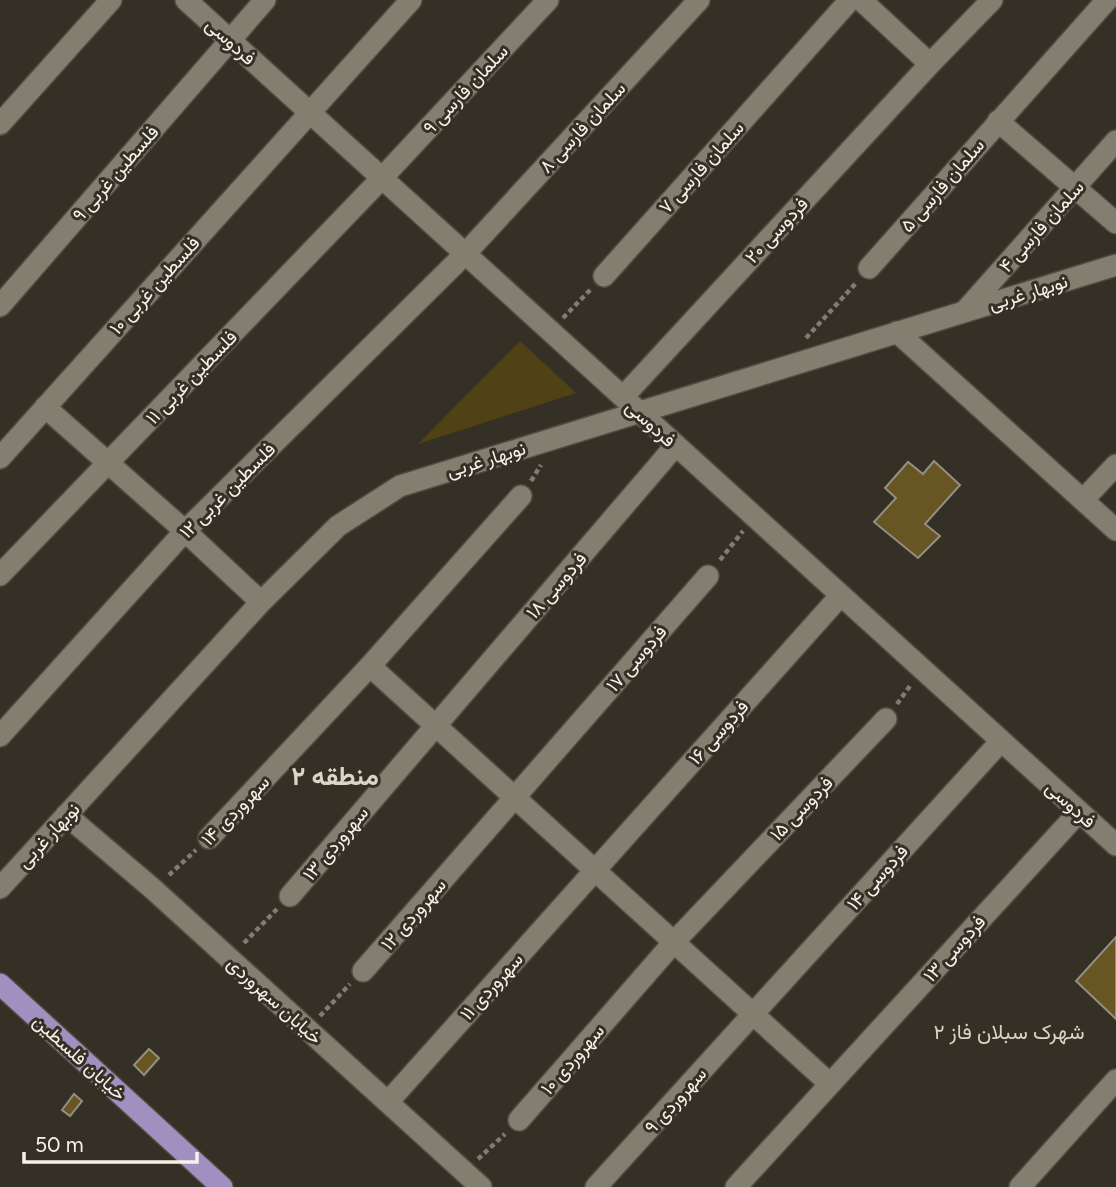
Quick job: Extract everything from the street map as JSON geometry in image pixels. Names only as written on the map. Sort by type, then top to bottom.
[{"type":"main road","name":"خیابان فلسطین","points":[[0,984],[222,1187]]},
{"type":"street","points":[[0,124],[111,0]]},
{"type":"street","name":"فردوسی","points":[[186,0],[1116,845]]},
{"type":"street","name":"فلسطین غربی ۹","points":[[0,306],[265,0]]},
{"type":"street","name":"فلسطین غربی ۱۰","points":[[0,458],[411,0]]},
{"type":"street","name":"سلمان فارسی ۹","points":[[382,178],[548,0]]},
{"type":"street","name":"سلمان فارسی ۸","points":[[465,254],[699,0]]},
{"type":"street","name":"سلمان فارسی ۷","points":[[604,276],[850,0]]},
{"type":"street","points":[[861,0],[930,64]]},
{"type":"street","name":"فردوسی ۲۰","points":[[623,397],[992,0]]},
{"type":"street","name":"سلمان فارسی ۵","points":[[869,268],[1107,0]]},
{"type":"street","points":[[998,121],[1116,223]]},
{"type":"street","name":"سلمان فارسی ۴","points":[[965,312],[1116,141]]},
{"type":"street","name":"فلسطین غربی ۱۱","points":[[0,575],[382,178]]},
{"type":"street","name":"فلسطین غربی ۱۲","points":[[0,736],[185,531],[465,254]]},
{"type":"street","name":"نوبهار غربی","points":[[0,888],[261,602],[338,526],[400,486],[1116,265]]},
{"type":"street","points":[[897,332],[1116,530]]},
{"type":"street","points":[[45,407],[261,602]]},
{"type":"street","name":"فردوسی ۱۸","points":[[436,724],[676,445]]},
{"type":"street","points":[[1083,500],[1116,464]]},
{"type":"street","name":"سهروردی ۱۴","points":[[209,838],[370,666],[521,496]]},
{"type":"street","name":"فردوسی ۱۷","points":[[515,796],[708,576]]},
{"type":"street","name":"فردوسی ۱۶","points":[[595,870],[841,595]]},
{"type":"street","points":[[370,666],[830,1084]]},
{"type":"street","name":"فردوسی ۱۵","points":[[674,942],[886,719]]},
{"type":"street","name":"سهروردی ۱۳","points":[[290,896],[436,724]]},
{"type":"street","name":"فردوسی ۱۴","points":[[753,1014],[1001,741]]},
{"type":"street","name":"سهروردی ۱۲","points":[[363,971],[515,796]]},
{"type":"street","name":"فردوسی ۱۳","points":[[736,1187],[1079,811]]},
{"type":"street","name":"خیابان سهروردی","points":[[66,815],[230,958],[481,1187]]},
{"type":"street","name":"سهروردی ۱۱","points":[[388,1102],[595,870]]},
{"type":"street","name":"سهروردی ۱۰","points":[[519,1120],[674,942]]},
{"type":"street","name":"سهروردی ۹","points":[[596,1187],[753,1014]]},
{"type":"street","points":[[1020,1187],[1116,1080]]},
{"type":"path","points":[[805,339],[869,268]]},
{"type":"path","points":[[550,331],[604,276]]},
{"type":"path","points":[[708,576],[754,516]]},
{"type":"path","points":[[886,719],[922,669]]},
{"type":"path","name":"سهروردی ۱۴","points":[[153,889],[209,838]]},
{"type":"path","name":"سهروردی ۱۳","points":[[230,958],[290,896]]},
{"type":"path","points":[[307,1029],[363,971]]},
{"type":"path","points":[[464,1171],[519,1120]]},
{"type":"shaded area","points":[[520,341],[576,393],[418,444]]},
{"type":"building","points":[[934,461],[960,485],[925,524],[940,536],[918,558],[874,522],[896,498],[885,488],[908,462],[923,474]]},
{"type":"building","points":[[1116,937],[1116,1019],[1076,981]]},
{"type":"building","points":[[149,1049],[159,1058],[144,1075],[134,1065]]},
{"type":"building","points":[[74,1094],[82,1101],[70,1116],[62,1110]]},
{"type":"district","name":"منطقه ۲","points":[[335,776]]},
{"type":"district","name":"شهرک سبلان فاز ۲","points":[[1009,1032]]}]
